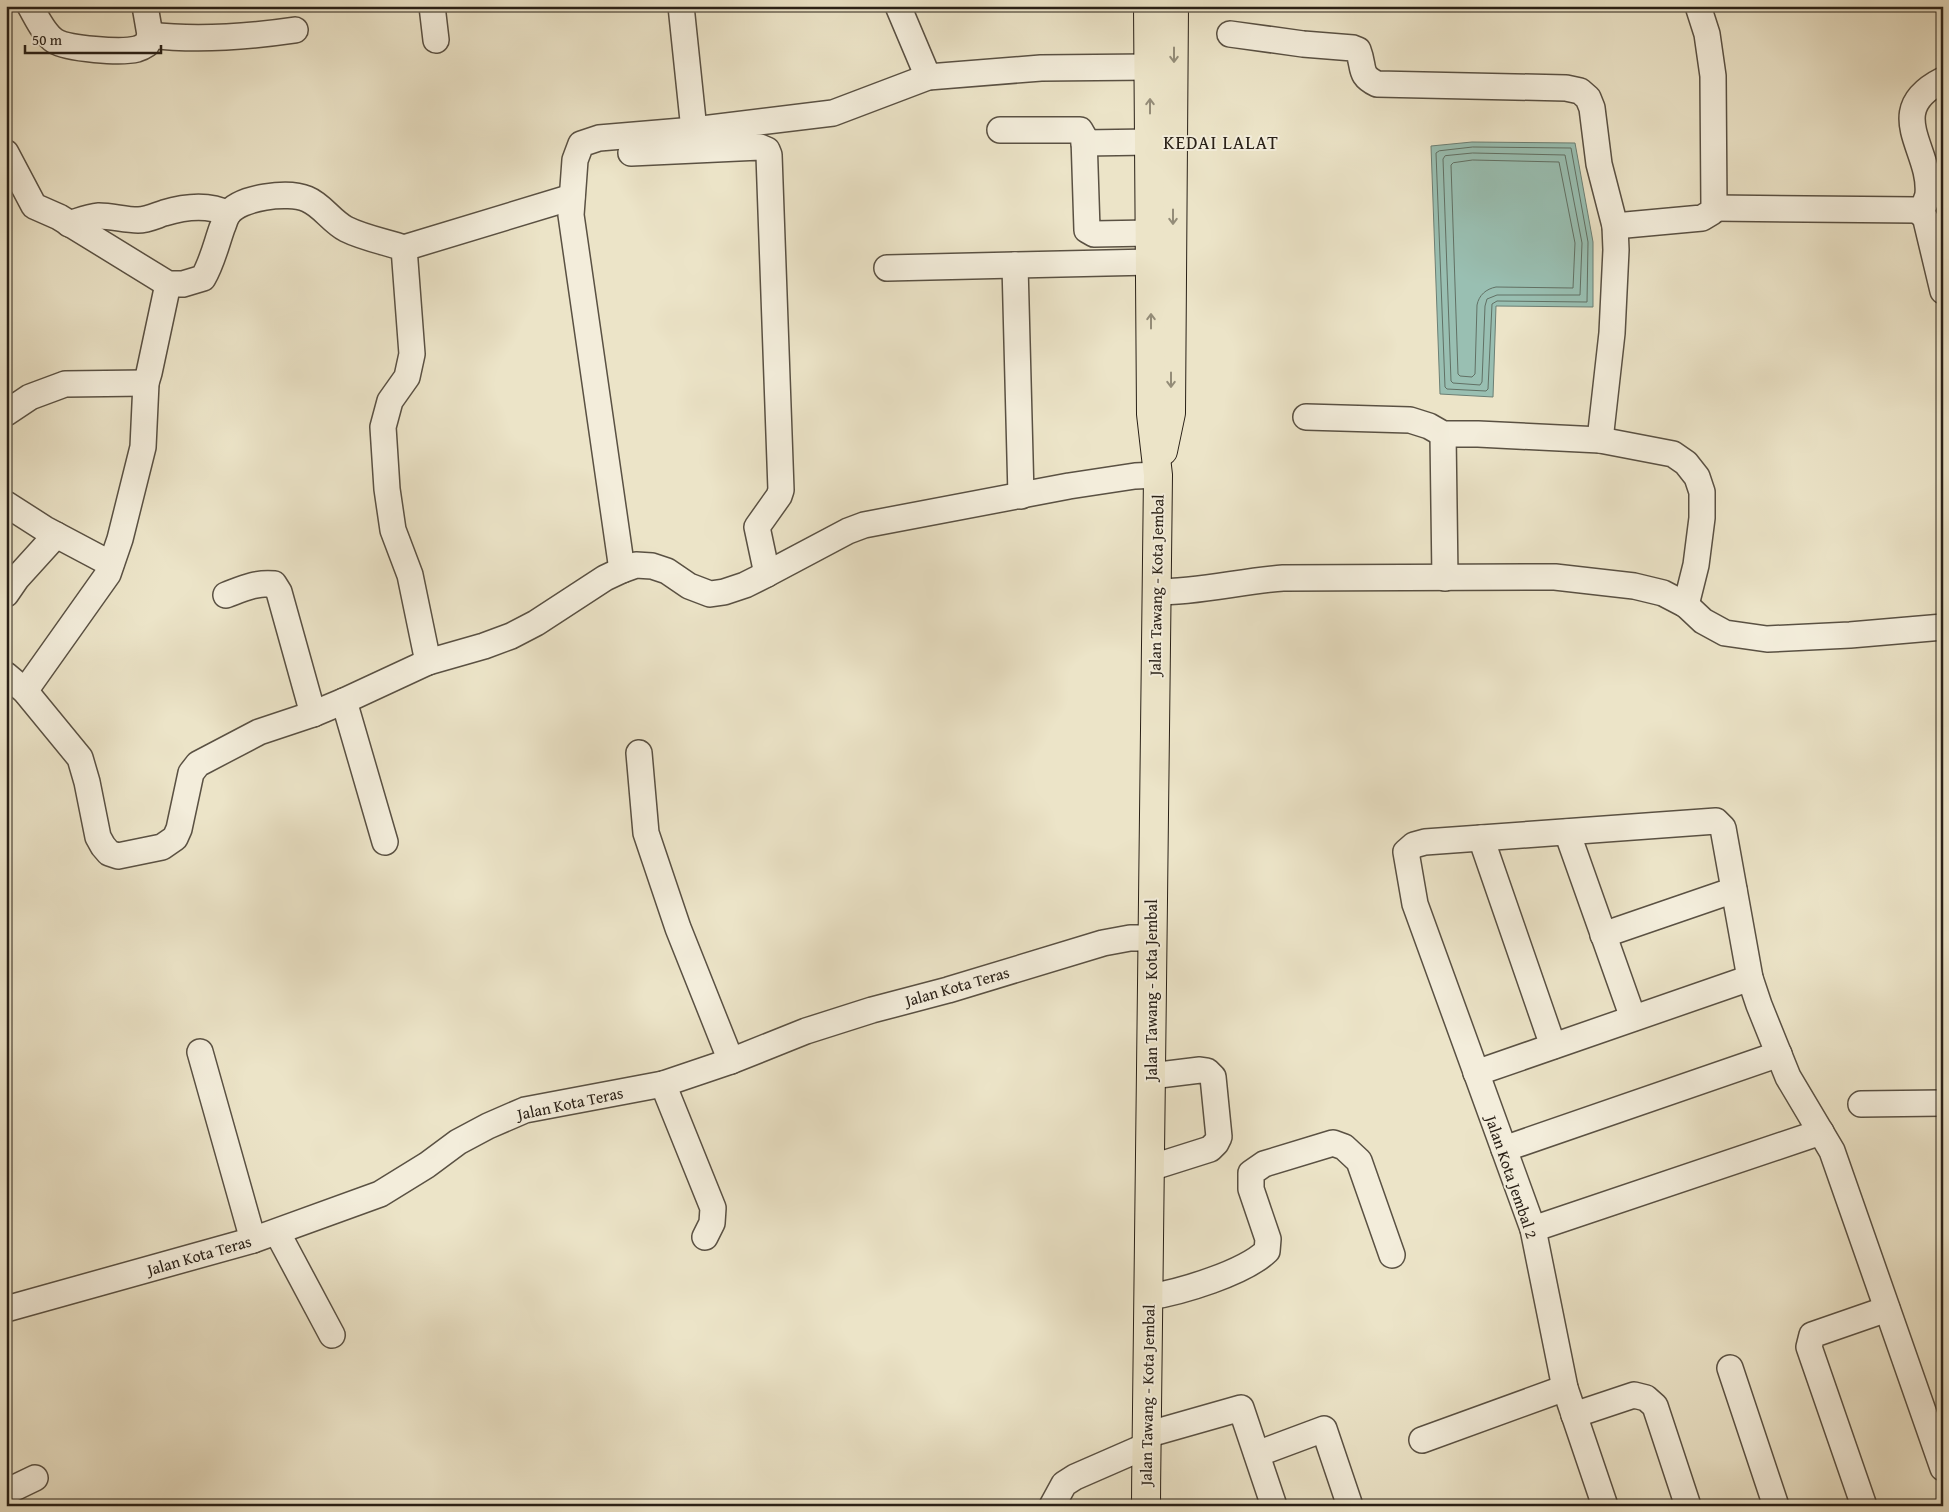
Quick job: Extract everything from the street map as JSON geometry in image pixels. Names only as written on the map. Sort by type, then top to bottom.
[{"type":"main road","name":"Jalan Tawang - Kota Jembal","points":[[1146,1506],[1151,938],[1158,474],[1151,414],[1150,67],[1148,6]]},
{"type":"main road","name":"Jalan Tawang - Kota Jembal","points":[[1158,474],[1171,413],[1174,6]]},
{"type":"street","points":[[30,6],[44,29],[54,40],[66,46],[122,51],[138,49],[147,44],[150,35],[145,6]]},
{"type":"street","points":[[432,6],[436,40]]},
{"type":"street","points":[[681,6],[694,130]]},
{"type":"street","points":[[898,6],[928,77]]},
{"type":"street","points":[[1615,226],[1702,218],[1712,212],[1714,208],[1713,76],[1707,34],[1698,6]]},
{"type":"street","points":[[150,35],[178,38],[246,37],[295,30]]},
{"type":"street","points":[[1230,34],[1303,44],[1353,48],[1358,50],[1364,75],[1377,84],[1566,88],[1580,91],[1588,98],[1592,108],[1599,164],[1615,226],[1616,250],[1612,332],[1600,440]]},
{"type":"street","points":[[631,153],[718,138],[834,113],[928,77],[1041,68],[1150,67]]},
{"type":"street","points":[[1943,80],[1929,87],[1916,101],[1912,122],[1931,199],[1926,220],[1943,291]]},
{"type":"street","points":[[1000,130],[1076,129],[1083,133],[1087,230],[1094,234],[1150,233]]},
{"type":"street","points":[[622,570],[571,215],[575,160],[580,144],[599,138],[694,130],[718,138],[760,146],[767,150],[769,155],[781,490],[779,496],[757,528],[767,574]]},
{"type":"street","points":[[1084,143],[1150,142]]},
{"type":"street","points":[[6,153],[34,206],[69,224],[168,284],[183,284],[203,278],[209,268],[228,214],[238,204],[266,197],[291,195],[312,202],[346,229],[404,248],[572,197]]},
{"type":"street","points":[[1714,208],[1913,210],[1931,199]]},
{"type":"street","points":[[69,224],[100,216],[137,220],[148,219],[170,211],[191,208],[218,209],[228,214]]},
{"type":"street","points":[[404,248],[412,354],[407,377],[390,400],[383,426],[386,489],[393,530],[410,576],[428,662]]},
{"type":"street","points":[[887,268],[1151,262]]},
{"type":"street","points":[[1015,265],[1021,496]]},
{"type":"street","points":[[25,691],[108,574],[120,539],[143,447],[146,383],[168,284]]},
{"type":"street","points":[[6,413],[30,397],[65,384],[146,383]]},
{"type":"street","points":[[1306,417],[1410,420],[1428,426],[1443,434],[1600,440],[1673,454],[1686,463],[1697,477],[1702,492],[1702,518],[1696,565],[1686,605]]},
{"type":"street","points":[[1443,434],[1445,578]]},
{"type":"street","points":[[6,675],[25,691],[80,758],[98,837],[109,853],[118,856],[162,847],[175,838],[179,828],[191,772],[198,764],[259,732],[313,714],[428,662],[511,636],[536,623],[622,570],[636,565],[668,570],[689,586],[710,594],[731,590],[767,574],[834,538],[864,525],[1102,480],[1158,474]]},
{"type":"street","points":[[6,504],[56,535],[111,564]]},
{"type":"street","points":[[10,581],[56,535]]},
{"type":"street","points":[[1156,592],[1195,591],[1251,580],[1283,578],[1555,577],[1624,585],[1663,593],[1686,605],[1704,621],[1725,633],[1767,638],[1850,636],[1943,626]]},
{"type":"street","points":[[226,595],[254,584],[274,584],[279,592],[313,714]]},
{"type":"street","points":[[344,701],[385,842]]},
{"type":"street","points":[[639,753],[646,833],[678,928],[731,1061]]},
{"type":"street","points":[[1553,1046],[1480,838],[1716,821],[1723,828],[1750,978],[1788,1077],[1832,1151],[1943,1468]]},
{"type":"street","points":[[1567,832],[1632,1018]]},
{"type":"street","name":"Jalan Kota Jembal 2","points":[[1480,838],[1425,842],[1414,845],[1406,852],[1415,904],[1533,1229],[1565,1388],[1605,1506]]},
{"type":"street","points":[[1603,935],[1734,890]]},
{"type":"street","name":"Jalan Kota Teras","points":[[6,1310],[253,1240],[380,1194],[427,1165],[458,1142],[488,1126],[525,1110],[663,1084],[731,1061],[806,1031],[872,1010],[948,990],[1103,943],[1130,938],[1151,938]]},
{"type":"street","points":[[1476,1073],[1750,978]]},
{"type":"street","points":[[200,1052],[253,1240]]},
{"type":"street","points":[[1504,1149],[1779,1054]]},
{"type":"street","points":[[1150,1168],[1210,1149],[1219,1137],[1213,1077],[1207,1071],[1200,1070],[1151,1076]]},
{"type":"street","points":[[663,1084],[713,1208],[712,1223],[706,1237]]},
{"type":"street","points":[[1861,1104],[1943,1103]]},
{"type":"street","points":[[1533,1229],[1820,1132]]},
{"type":"street","points":[[1149,1297],[1164,1295],[1207,1282],[1258,1260],[1267,1251],[1268,1239],[1252,1189],[1251,1173],[1264,1164],[1333,1143],[1344,1147],[1359,1162],[1392,1255]]},
{"type":"street","points":[[277,1232],[332,1335]]},
{"type":"street","points":[[1864,1506],[1808,1346],[1812,1335],[1887,1309]]},
{"type":"street","points":[[1730,1368],[1776,1506]]},
{"type":"street","points":[[1422,1440],[1565,1388]]},
{"type":"street","points":[[1574,1415],[1634,1395],[1646,1398],[1655,1406],[1688,1506]]},
{"type":"street","points":[[1052,1506],[1064,1484],[1074,1477],[1146,1440],[1241,1408],[1274,1506]]},
{"type":"street","points":[[1257,1454],[1324,1429],[1350,1506]]},
{"type":"street","points":[[6,1492],[34,1478]]},
{"type":"water","points":[[1472,142],[1575,143],[1593,242],[1593,307],[1496,306],[1493,397],[1440,394],[1431,146]]},
{"type":"district","name":"KEDAI LALAT","points":[[1221,142]]}]
